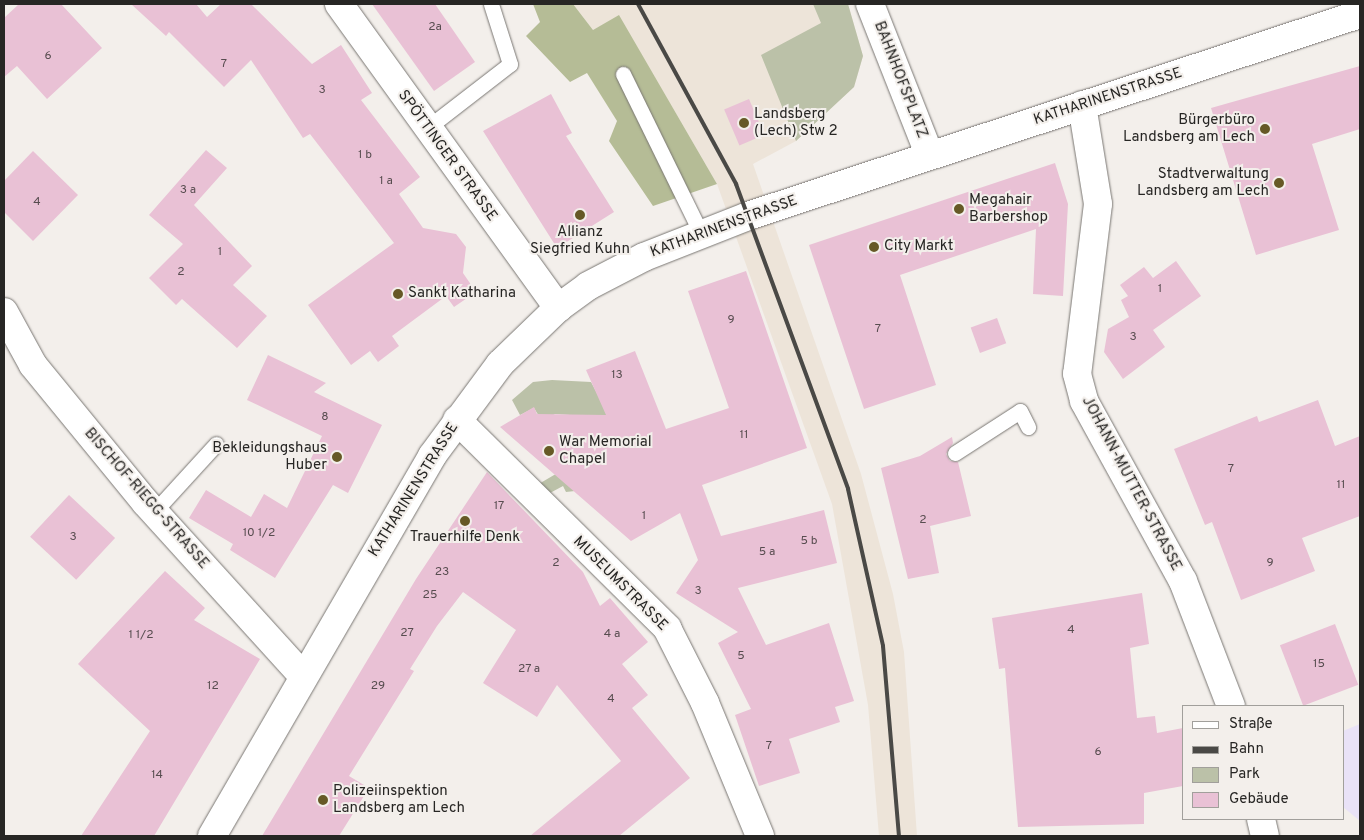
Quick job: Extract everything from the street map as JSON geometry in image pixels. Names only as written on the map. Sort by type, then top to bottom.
[{"type":"street","name":"SPÖTTINGER STRASSE","points":[[339,4],[426,129],[558,308]]},
{"type":"street","name":"BAHNHOFSPLATZ","points":[[870,4],[930,156]]},
{"type":"street","name":"KATHARINENSTRASSE","points":[[212,836],[303,676],[457,420],[500,364],[558,308],[596,282],[701,233],[1082,105],[1349,18],[1360,7]]},
{"type":"street","name":"JOHANN-MUTTER-STRASSE","points":[[1082,105],[1098,204],[1077,374],[1084,401],[1183,581],[1230,705]]},
{"type":"street","name":"BISCHOF-RIEGG-STRASSE","points":[[4,312],[33,365],[154,512],[303,676]]},
{"type":"street","name":"MUSEUMSTRASSE","points":[[457,420],[667,628],[706,703],[760,836]]},
{"type":"street","points":[[1261,820],[1264,836]]},
{"type":"lane","points":[[426,129],[510,64],[491,4]]},
{"type":"lane","points":[[623,74],[701,233]]},
{"type":"lane","points":[[955,453],[1020,411],[1028,427]]},
{"type":"lane","points":[[154,512],[216,444]]},
{"type":"shaded area","points":[[573,4],[848,4],[863,56],[854,87],[796,141],[753,164],[861,474],[893,594],[904,652],[917,836],[879,836],[868,705],[832,504],[717,184],[619,16],[593,30]]},
{"type":"shaded area","points":[[1360,724],[1360,821],[1344,808],[1344,731]]},
{"type":"green space","points":[[533,4],[573,4],[593,30],[619,15],[717,184],[653,206],[609,141],[617,121],[587,73],[570,82],[526,36],[540,22]]},
{"type":"green space","points":[[813,4],[848,4],[863,56],[854,87],[796,141],[761,55],[821,23]]},
{"type":"green space","points":[[552,380],[591,382],[614,425],[575,491],[566,492],[563,486],[550,493],[537,485],[583,458],[585,416],[555,414],[542,421],[534,408],[520,415],[512,400],[533,382]]},
{"type":"building","points":[[19,4],[61,4],[102,48],[47,99],[17,66],[4,77],[4,18]]},
{"type":"building","points":[[131,4],[196,4],[207,17],[221,4],[251,4],[312,64],[341,45],[372,93],[361,100],[420,177],[399,194],[423,228],[456,234],[466,247],[463,273],[476,292],[454,307],[446,296],[392,336],[399,346],[378,362],[370,351],[351,365],[308,305],[394,243],[310,134],[303,138],[251,60],[224,87],[169,32],[166,36]]},
{"type":"building","points":[[372,4],[435,4],[475,62],[434,91]]},
{"type":"building","name":"Stadtverwaltung Landsberg am Lech","points":[[1360,66],[1360,129],[1312,144],[1339,230],[1256,255],[1211,108]]},
{"type":"building","points":[[551,94],[572,133],[566,136],[614,212],[557,248],[483,131]]},
{"type":"building","name":"Landsberg (Lech) Stw 2","points":[[749,99],[764,135],[739,145],[724,110]]},
{"type":"building","points":[[206,150],[227,168],[194,205],[252,266],[233,285],[267,316],[237,348],[182,299],[176,305],[149,278],[183,244],[149,215]]},
{"type":"building","points":[[33,151],[78,195],[33,241],[4,212],[4,181]]},
{"type":"building","points":[[1055,163],[1068,204],[1063,296],[1033,294],[1036,229],[900,275],[936,385],[864,409],[809,245]]},
{"type":"building","points":[[1176,261],[1201,296],[1153,330],[1165,347],[1123,379],[1104,352],[1108,329],[1129,317],[1121,300],[1128,296],[1120,285],[1144,267],[1153,278]]},
{"type":"building","points":[[746,271],[807,448],[702,485],[721,536],[824,510],[837,563],[738,588],[766,645],[829,623],[854,701],[835,707],[840,722],[789,739],[800,773],[759,786],[735,715],[751,709],[718,643],[738,632],[676,593],[698,560],[680,513],[631,541],[500,427],[534,407],[537,414],[606,415],[586,370],[635,351],[666,429],[729,408],[688,291]]},
{"type":"building","points":[[997,318],[1006,343],[980,353],[971,328]]},
{"type":"building","points":[[268,355],[326,383],[314,392],[382,425],[348,493],[333,485],[275,578],[230,550],[233,544],[189,518],[206,490],[251,517],[264,494],[287,508],[322,436],[247,400]]},
{"type":"building","points":[[1318,400],[1335,446],[1360,436],[1360,516],[1302,538],[1315,571],[1241,600],[1212,522],[1205,525],[1174,449],[1257,416],[1259,422]]},
{"type":"building","points":[[952,437],[953,443],[946,454],[950,461],[958,462],[971,516],[930,526],[939,573],[908,579],[881,468],[920,456]]},
{"type":"building","points":[[487,472],[583,572],[600,606],[610,598],[648,642],[622,664],[648,695],[632,708],[690,778],[619,836],[530,836],[621,761],[557,685],[537,717],[483,683],[516,630],[463,592],[437,626],[410,669],[414,671],[349,776],[369,788],[339,836],[262,836],[416,579]]},
{"type":"building","points":[[69,495],[115,538],[76,580],[30,537]]},
{"type":"building","points":[[165,571],[205,608],[194,620],[260,659],[154,836],[81,836],[150,731],[78,664]]},
{"type":"building","points":[[1142,593],[1149,644],[1130,648],[1137,718],[1155,716],[1157,733],[1182,728],[1182,786],[1144,793],[1144,824],[1018,827],[1005,668],[999,669],[992,618]]},
{"type":"building","points":[[1335,624],[1358,685],[1303,705],[1280,645]]},
{"type":"railway","points":[[638,4],[736,184],[848,489],[883,646],[899,836]]},
{"type":"place","name":"Landsberg (Lech) Stw 2","points":[[744,123]]},
{"type":"place","name":"Bürgerbüro Landsberg am Lech","points":[[1265,129]]},
{"type":"place","name":"Stadtverwaltung Landsberg am Lech","points":[[1279,183]]},
{"type":"place","name":"Megahair Barbershop","points":[[959,209]]},
{"type":"place","name":"Allianz Siegfried Kuhn","points":[[580,215]]},
{"type":"place","name":"City Markt","points":[[874,247]]},
{"type":"place","name":"Sankt Katharina","points":[[398,294]]},
{"type":"place","name":"War Memorial Chapel","points":[[549,451]]},
{"type":"place","name":"Bekleidungshaus Huber","points":[[337,457]]},
{"type":"place","name":"Trauerhilfe Denk","points":[[465,521]]},
{"type":"place","name":"Polizeiinspektion Landsberg am Lech","points":[[323,800]]}]
